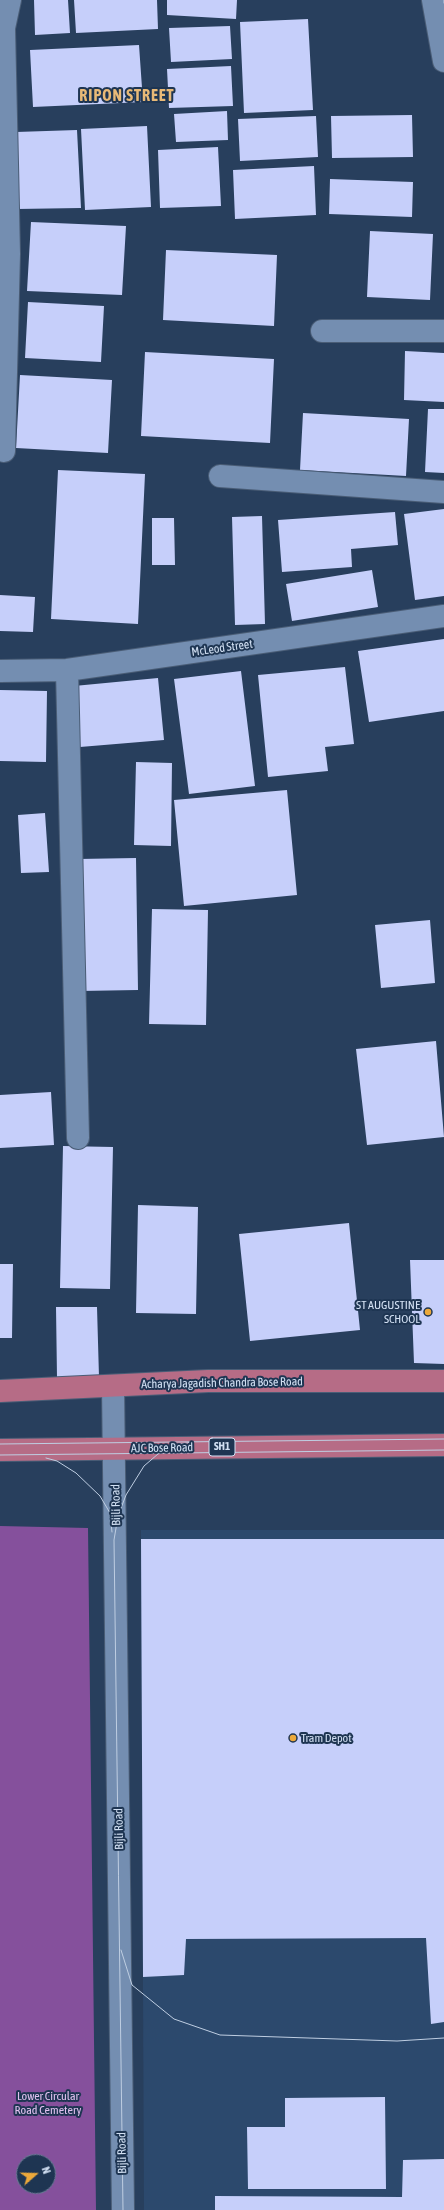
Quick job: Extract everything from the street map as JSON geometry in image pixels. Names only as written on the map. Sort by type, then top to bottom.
[{"type":"main road","name":"Acharya Jagadish Chandra Bose Road","points":[[0,1391],[208,1381],[444,1381]]},
{"type":"main road","name":"AJC Bose Road","points":[[0,1450],[444,1444]]},
{"type":"street","points":[[4,451],[9,254],[2,28],[10,0]]},
{"type":"street","points":[[433,0],[444,61]]},
{"type":"street","points":[[322,331],[444,331]]},
{"type":"street","points":[[220,476],[444,492]]},
{"type":"street","name":"McLeod Street","points":[[0,671],[67,670],[444,616]]},
{"type":"street","points":[[67,670],[78,1138]]},
{"type":"street","name":"Bijli Road","points":[[113,1386],[115,1449],[122,2210]]},
{"type":"shaded area","name":"Tram Depot","points":[[141,1530],[444,1530],[444,2210],[144,2210]]},
{"type":"green space","name":"Lower Circular Road Cemetery","points":[[0,1526],[88,1528],[96,2210],[0,2210]]},
{"type":"building","points":[[34,0],[68,0],[70,33],[35,35]]},
{"type":"building","points":[[74,0],[157,0],[158,29],[76,33]]},
{"type":"building","points":[[167,0],[237,0],[236,19],[167,15]]},
{"type":"building","points":[[308,19],[313,110],[244,113],[240,22]]},
{"type":"building","points":[[230,26],[232,59],[171,62],[169,28]]},
{"type":"building","points":[[139,45],[143,102],[33,107],[30,50]]},
{"type":"building","points":[[231,66],[233,106],[169,108],[167,69]]},
{"type":"building","points":[[227,111],[228,140],[176,142],[174,114]]},
{"type":"building","points":[[412,115],[413,157],[332,158],[331,116]]},
{"type":"building","points":[[316,116],[318,157],[240,161],[238,119]]},
{"type":"building","points":[[147,126],[151,207],[85,210],[81,129]]},
{"type":"building","points":[[77,130],[81,208],[17,209],[16,132]]},
{"type":"building","points":[[218,147],[221,206],[160,208],[158,150]]},
{"type":"building","points":[[314,166],[316,215],[235,219],[233,170]]},
{"type":"building","points":[[330,179],[413,182],[412,217],[329,214]]},
{"type":"building","points":[[31,222],[126,226],[122,295],[27,291]]},
{"type":"building","points":[[370,231],[433,234],[430,300],[367,297]]},
{"type":"building","points":[[166,250],[277,255],[274,326],[163,320]]},
{"type":"building","points":[[28,302],[104,306],[101,362],[25,358]]},
{"type":"building","points":[[405,351],[444,353],[444,402],[404,400]]},
{"type":"building","points":[[145,352],[274,359],[270,443],[141,436]]},
{"type":"building","points":[[20,375],[112,380],[108,453],[16,448]]},
{"type":"building","points":[[428,409],[444,409],[444,473],[425,472]]},
{"type":"building","points":[[303,413],[409,419],[406,476],[300,470]]},
{"type":"building","points":[[58,470],[145,474],[138,624],[51,619]]},
{"type":"building","points":[[444,509],[444,596],[415,600],[404,514]]},
{"type":"building","points":[[395,512],[398,545],[351,549],[352,567],[282,572],[278,520]]},
{"type":"building","points":[[262,516],[265,624],[235,625],[232,517]]},
{"type":"building","points":[[152,518],[174,518],[175,565],[152,565]]},
{"type":"building","points":[[372,570],[378,607],[292,621],[286,584]]},
{"type":"building","points":[[0,595],[35,597],[33,632],[0,631]]},
{"type":"building","points":[[444,639],[444,711],[369,722],[358,651]]},
{"type":"building","points":[[345,667],[354,744],[325,747],[328,771],[268,777],[258,675]]},
{"type":"building","points":[[241,671],[255,786],[189,794],[174,679]]},
{"type":"building","points":[[158,678],[164,740],[80,747],[74,686]]},
{"type":"building","points":[[0,690],[47,691],[46,762],[0,761]]},
{"type":"building","points":[[136,762],[172,763],[171,846],[134,845]]},
{"type":"building","points":[[287,790],[297,895],[184,906],[174,800]]},
{"type":"building","points":[[45,813],[49,872],[21,873],[18,815]]},
{"type":"building","points":[[136,858],[138,990],[80,991],[78,859]]},
{"type":"building","points":[[152,909],[208,910],[206,1025],[149,1024]]},
{"type":"building","points":[[430,920],[435,983],[381,988],[375,925]]},
{"type":"building","points":[[436,1041],[444,1137],[367,1145],[356,1049]]},
{"type":"building","points":[[51,1092],[54,1145],[0,1148],[0,1095]]},
{"type":"building","points":[[63,1146],[113,1147],[110,1289],[60,1288]]},
{"type":"building","points":[[138,1205],[198,1207],[196,1314],[136,1313]]},
{"type":"building","points":[[349,1223],[360,1330],[250,1341],[239,1234]]},
{"type":"building","name":"ST AUGUSTINE SCHOOL","points":[[410,1260],[444,1260],[444,1364],[414,1363]]},
{"type":"building","points":[[0,1264],[13,1264],[12,1338],[0,1338]]},
{"type":"building","points":[[56,1307],[97,1307],[99,1377],[57,1378]]},
{"type":"building","name":"Tram Depot","points":[[141,1539],[444,1539],[444,2022],[431,2024],[426,1938],[186,1939],[184,1975],[143,1977]]},
{"type":"building","points":[[385,2097],[386,2189],[248,2189],[247,2127],[285,2127],[285,2098]]},
{"type":"building","points":[[444,2159],[444,2210],[215,2210],[215,2196],[402,2197],[403,2160]]},
{"type":"tram line","points":[[0,1444],[444,1439]]},
{"type":"tram line","points":[[123,2210],[114,1540],[118,1516],[126,1495],[144,1466],[158,1454],[176,1445],[192,1442]]},
{"type":"tram line","points":[[0,1455],[444,1450]]},
{"type":"tram line","points":[[46,1458],[57,1461],[76,1473],[100,1496],[110,1513],[112,1532]]},
{"type":"tram line","points":[[121,1950],[132,1985],[174,2019],[220,2035],[397,2041],[444,2038]]},
{"type":"place","name":"ST AUGUSTINE SCHOOL","points":[[428,1312]]},
{"type":"place","name":"Tram Depot","points":[[293,1738]]},
{"type":"district","name":"RIPON STREET","points":[[127,96]]}]
